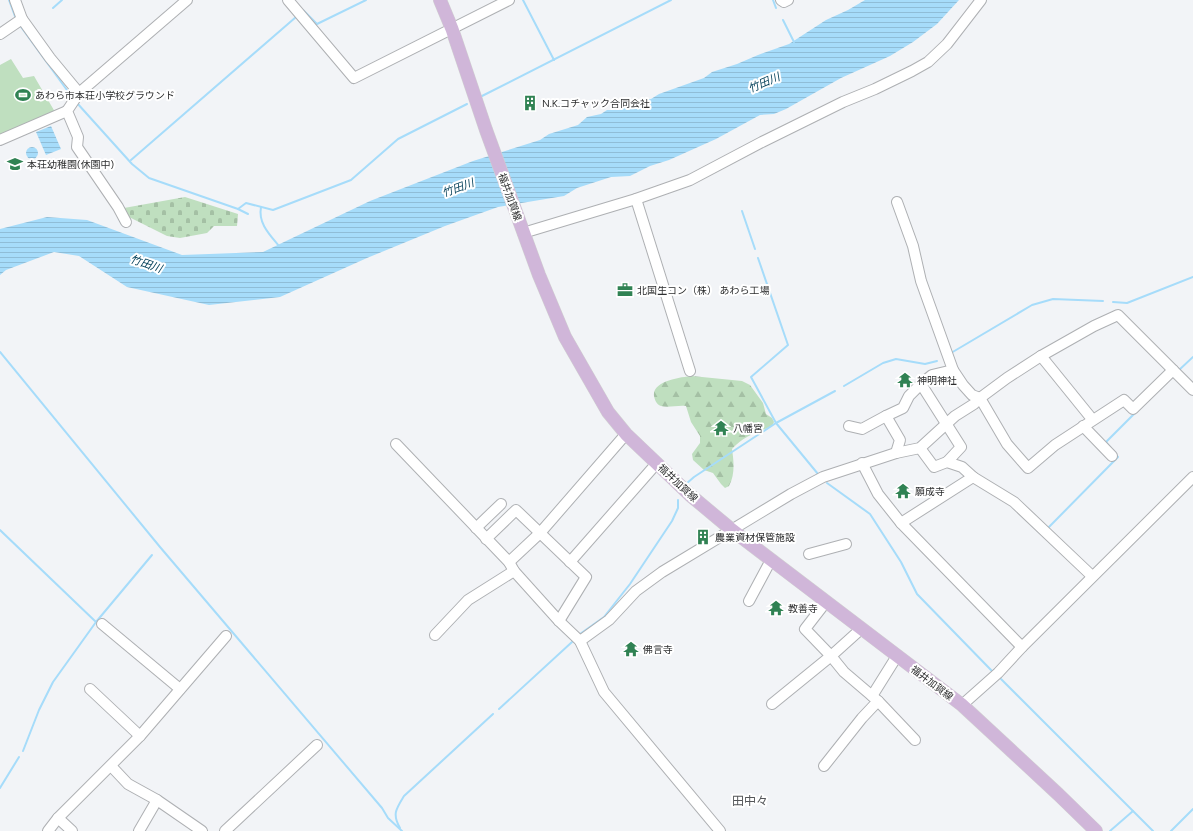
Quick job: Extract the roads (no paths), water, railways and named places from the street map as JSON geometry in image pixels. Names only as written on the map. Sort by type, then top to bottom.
[{"type":"main road","name":"福井加賀線","points":[[440,0],[452,29],[539,275],[565,337],[608,412],[626,434],[690,495],[732,530],[962,705],[1096,831]]},
{"type":"street","points":[[15,0],[22,19],[50,58],[79,94]]},
{"type":"street","points":[[0,140],[67,111],[79,94],[187,0]]},
{"type":"street","points":[[288,0],[354,78],[509,0]]},
{"type":"street","points":[[781,0],[784,2],[788,0]]},
{"type":"street","points":[[523,232],[636,199],[690,180],[836,105],[912,72],[928,62],[947,44],[981,0]]},
{"type":"street","points":[[0,34],[22,19]]},
{"type":"street","points":[[67,111],[78,138],[77,147],[118,207],[126,222]]},
{"type":"street","points":[[636,199],[690,370]]},
{"type":"street","points":[[897,202],[913,246],[921,281],[953,370],[972,395],[980,398],[1007,444],[1028,468],[1055,444],[1124,400],[1133,409],[1173,370]]},
{"type":"street","points":[[580,641],[609,620],[636,592],[662,572],[812,482],[862,463],[920,448],[955,416],[974,404],[1006,378],[1094,326],[1118,315],[1193,390]]},
{"type":"street","points":[[1041,356],[1092,419]]},
{"type":"street","points":[[849,426],[862,429],[903,408],[909,396],[932,375],[953,370]]},
{"type":"street","points":[[920,448],[934,467],[948,462],[961,447],[921,384]]},
{"type":"street","points":[[886,416],[900,440],[896,453]]},
{"type":"street","points":[[1083,426],[1112,456]]},
{"type":"street","points":[[436,635],[468,600],[511,567],[626,434]]},
{"type":"street","points":[[396,444],[476,528],[559,621],[580,641],[604,692],[720,831]]},
{"type":"street","points":[[948,462],[962,467],[973,477],[1014,502],[1092,576]]},
{"type":"street","points":[[570,562],[657,463]]},
{"type":"street","points":[[862,463],[878,494],[901,523],[1022,647]]},
{"type":"street","points":[[901,523],[973,477]]},
{"type":"street","points":[[962,705],[998,673],[1092,576],[1193,477]]},
{"type":"street","points":[[476,528],[501,504]]},
{"type":"street","points":[[486,539],[516,510],[586,577],[559,621]]},
{"type":"street","points":[[809,554],[846,544]]},
{"type":"street","points":[[749,601],[771,560]]},
{"type":"street","points":[[824,601],[822,607],[805,629],[844,672],[875,699],[916,740]]},
{"type":"street","points":[[102,624],[180,689]]},
{"type":"street","points":[[772,704],[831,656],[861,629]]},
{"type":"street","points":[[48,831],[58,818],[140,736],[226,636]]},
{"type":"street","points":[[824,766],[875,699],[897,656]]},
{"type":"street","points":[[90,689],[140,736]]},
{"type":"street","points":[[225,831],[317,745]]},
{"type":"street","points":[[111,766],[128,784],[157,800],[202,831]]},
{"type":"street","points":[[139,831],[157,800]]},
{"type":"street","points":[[58,818],[72,831]]},
{"type":"water","name":"竹田川","points":[[865,0],[959,0],[937,24],[913,42],[890,56],[841,78],[786,109],[774,114],[760,115],[716,139],[669,160],[650,166],[630,176],[611,177],[577,188],[564,196],[498,207],[445,226],[367,258],[280,297],[209,305],[127,287],[79,256],[54,252],[6,270],[0,275],[0,229],[47,217],[87,220],[182,255],[263,252],[370,201],[473,161],[540,140],[549,134],[578,125],[587,117],[601,114],[607,110],[619,110],[643,100],[651,99],[659,94],[704,78],[712,72],[789,44],[826,20]]},
{"type":"water","points":[[51,126],[61,149],[46,155],[36,132]]},
{"type":"water","points":[[34,147],[37,148],[37,158],[30,159],[27,158],[26,151],[27,148]]},
{"type":"waterway","points":[[9,0],[16,19]]},
{"type":"waterway","points":[[53,8],[62,0]]},
{"type":"waterway","points":[[303,10],[317,24],[366,0]]},
{"type":"waterway","points":[[523,0],[554,60]]},
{"type":"waterway","points":[[480,97],[671,0]]},
{"type":"waterway","points":[[773,0],[776,8]]},
{"type":"waterway","points":[[131,160],[296,17]]},
{"type":"waterway","points":[[783,20],[794,42]]},
{"type":"waterway","points":[[19,24],[72,97]]},
{"type":"waterway","points":[[77,103],[132,164],[149,178],[238,209],[248,214]]},
{"type":"waterway","points":[[238,209],[246,203],[273,210],[351,180],[398,139],[467,104]]},
{"type":"waterway","points":[[261,207],[261,218],[265,228],[279,246]]},
{"type":"waterway","points":[[742,211],[755,249]]},
{"type":"waterway","points":[[758,258],[788,345],[751,377],[776,423],[818,474]]},
{"type":"waterway","points":[[1113,302],[1127,303],[1193,277]]},
{"type":"waterway","points":[[951,353],[1032,305],[1053,299],[1103,301]]},
{"type":"waterway","points":[[0,352],[160,547],[382,808],[388,818],[402,831]]},
{"type":"waterway","points":[[1178,371],[1193,357]]},
{"type":"waterway","points":[[844,386],[883,363],[896,359],[925,364],[937,361]]},
{"type":"waterway","points":[[686,484],[694,477],[776,423],[835,391]]},
{"type":"waterway","points":[[1110,447],[1106,442],[1135,413]]},
{"type":"waterway","points":[[1047,529],[1118,457],[1116,455]]},
{"type":"waterway","points":[[827,483],[870,514],[901,562],[917,594],[992,671]]},
{"type":"waterway","points":[[580,634],[604,617],[630,584],[672,521],[678,508],[678,500]]},
{"type":"waterway","points":[[0,530],[96,622]]},
{"type":"waterway","points":[[23,751],[39,710],[53,682],[96,622],[152,555]]},
{"type":"waterway","points":[[499,709],[572,642]]},
{"type":"waterway","points":[[1001,679],[1153,831]]},
{"type":"waterway","points":[[400,828],[396,819],[396,812],[404,796],[493,714]]},
{"type":"waterway","points":[[0,788],[19,757]]},
{"type":"waterway","points":[[1171,831],[1193,809]]},
{"type":"waterway","points":[[1110,831],[1133,811]]},
{"type":"place","name":"あわら市本荘小学校グラウンド","points":[[23,95]]},
{"type":"place","name":"N.K.コチャック合同会社","points":[[530,103]]},
{"type":"place","name":"本荘幼稚園(休園中)","points":[[15,164]]},
{"type":"place","name":"北国生コン（株） あわら工場","points":[[625,290]]},
{"type":"place","name":"神明神社","points":[[905,380]]},
{"type":"place","name":"八幡宮","points":[[721,428]]},
{"type":"place","name":"願成寺","points":[[903,491]]},
{"type":"place","name":"農業資材保管施設","points":[[703,537]]},
{"type":"place","name":"教善寺","points":[[776,608]]},
{"type":"place","name":"佛言寺","points":[[631,649]]},
{"type":"district","name":"田中々","points":[[750,801]]}]
